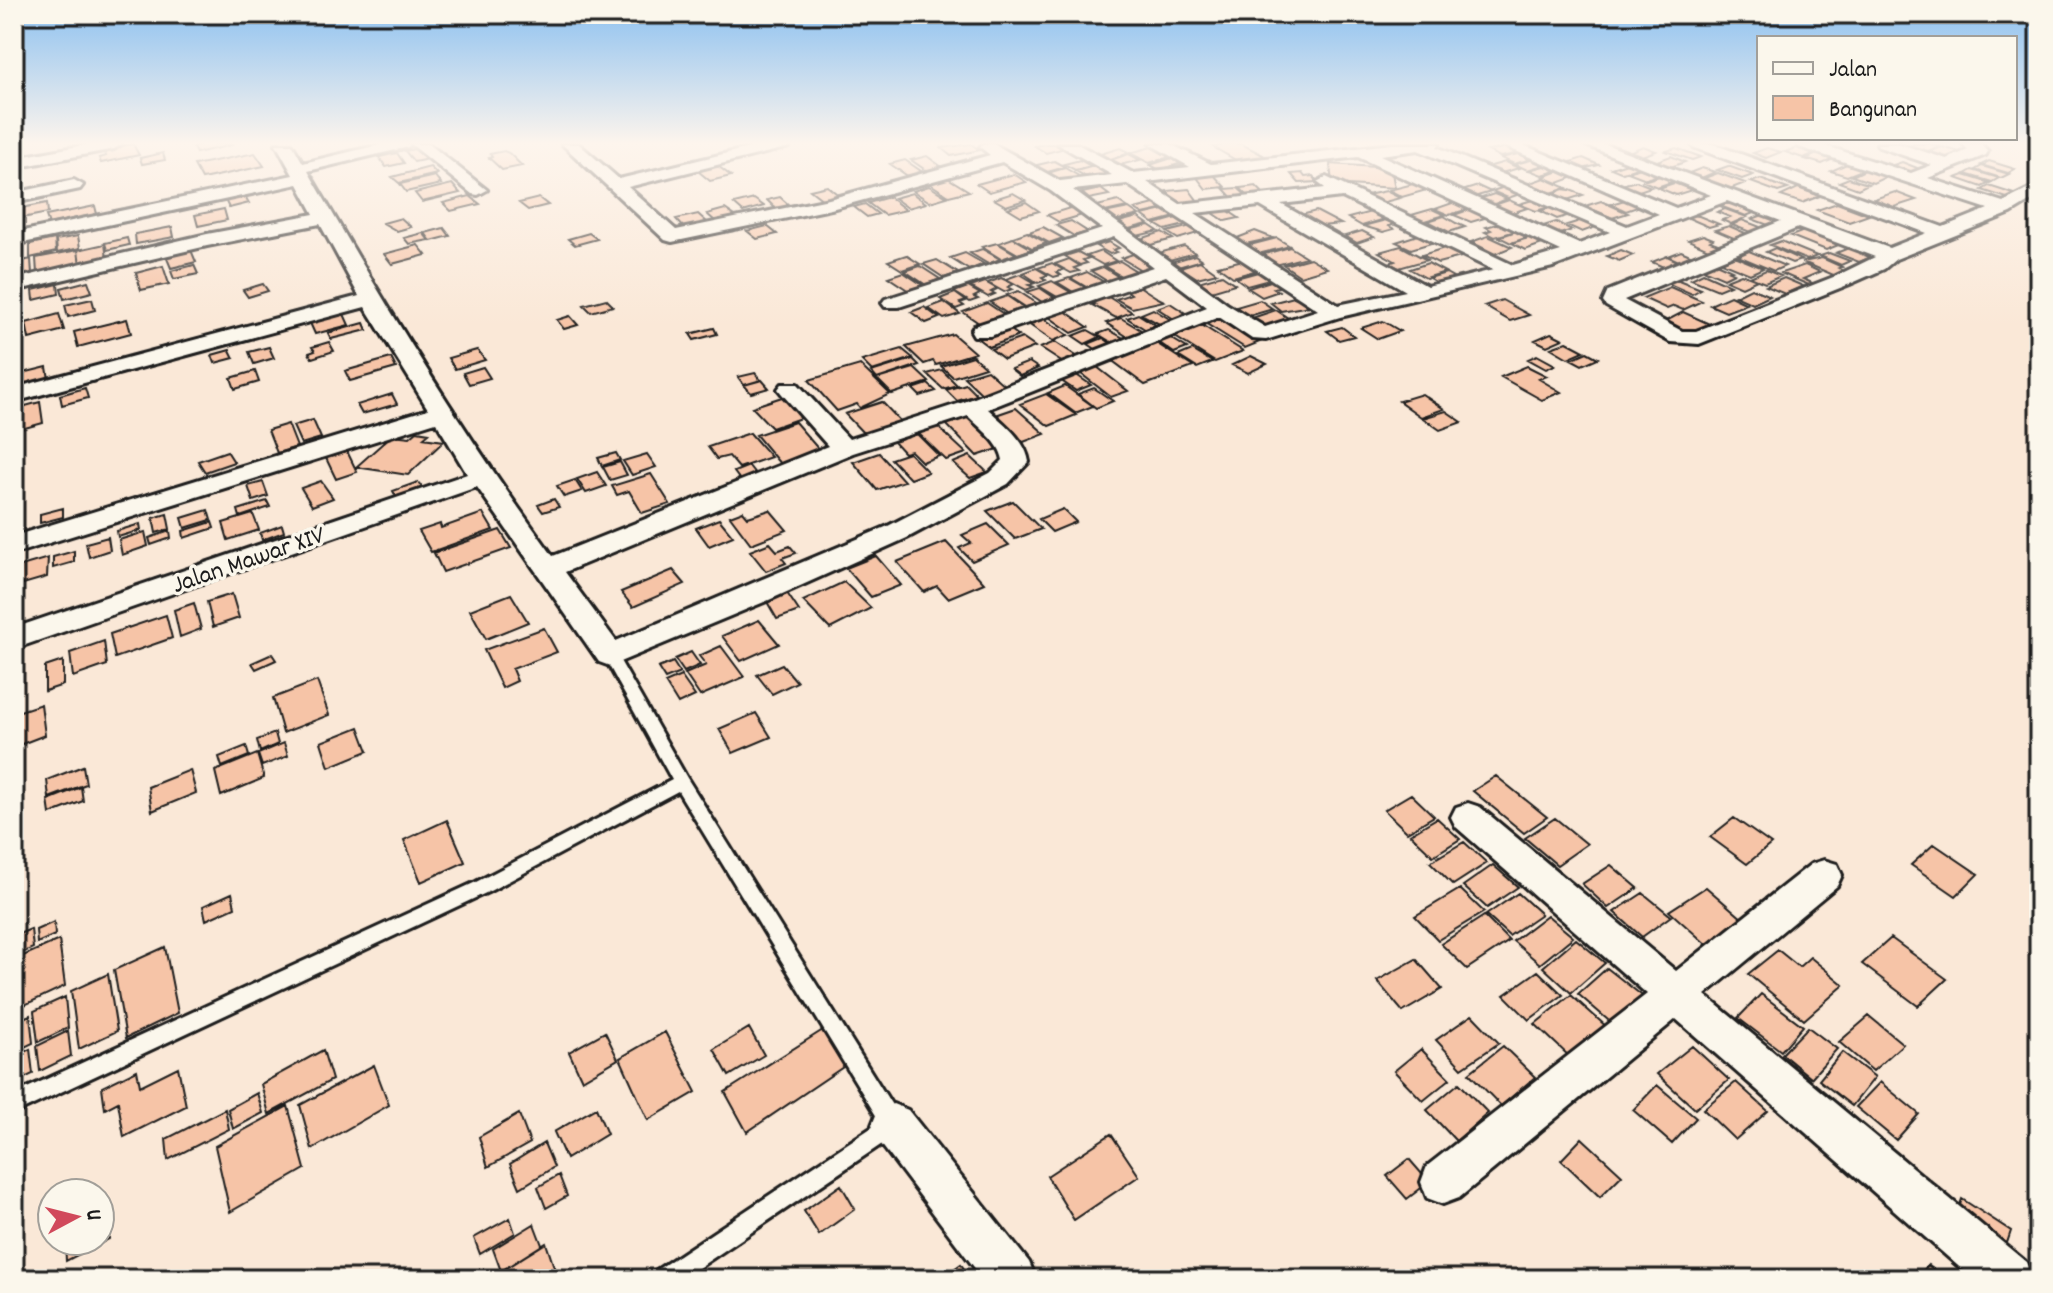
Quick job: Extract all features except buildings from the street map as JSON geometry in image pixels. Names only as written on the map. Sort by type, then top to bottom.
[{"type":"street","points":[[14,239],[164,204]]},
{"type":"street","points":[[318,204],[371,299],[482,477],[610,655],[724,610],[829,563],[975,493],[1015,467],[1017,458],[1014,448],[972,407]]},
{"type":"street","points":[[638,204],[670,236],[675,236],[829,204]]},
{"type":"street","points":[[1080,204],[1218,307],[1260,334],[1266,334],[1335,312],[1546,263],[1701,204]]},
{"type":"street","points":[[1169,204],[1335,312]]},
{"type":"street","points":[[1177,210],[1225,204]]},
{"type":"street","points":[[1270,204],[1424,293]]},
{"type":"street","points":[[1373,204],[1512,272]]},
{"type":"street","points":[[1474,204],[1576,250]]},
{"type":"street","points":[[1562,204],[1625,232]]},
{"type":"street","points":[[1651,204],[1674,214]]},
{"type":"street","points":[[1753,204],[1889,255]]},
{"type":"street","points":[[1864,204],[1943,233]]},
{"type":"street","points":[[1991,204],[2005,209]]},
{"type":"street","points":[[1798,221],[1615,295],[1613,302],[1678,337],[1699,338],[1843,280],[1877,265],[1889,255],[2013,204]]},
{"type":"street","points":[[14,285],[207,240],[326,217]]},
{"type":"street","points":[[892,303],[1115,231]]},
{"type":"street","points":[[982,331],[1166,269]]},
{"type":"street","points":[[14,395],[371,299]]},
{"type":"street","points":[[550,568],[844,448],[972,407],[1214,312],[1218,307]]},
{"type":"street","points":[[790,389],[844,448]]},
{"type":"street","points":[[14,545],[442,412]]},
{"type":"street","name":"Jalan Mawar XIV","points":[[14,639],[482,477]]},
{"type":"street","points":[[1468,817],[2009,1279]]},
{"type":"street","points":[[1443,1182],[1824,875]]},
{"type":"street","points":[[893,1125],[1012,1279]]},
{"type":"lane","points":[[610,655],[681,782],[893,1125],[663,1279]]},
{"type":"lane","points":[[14,1104],[482,887],[681,782]]}]
